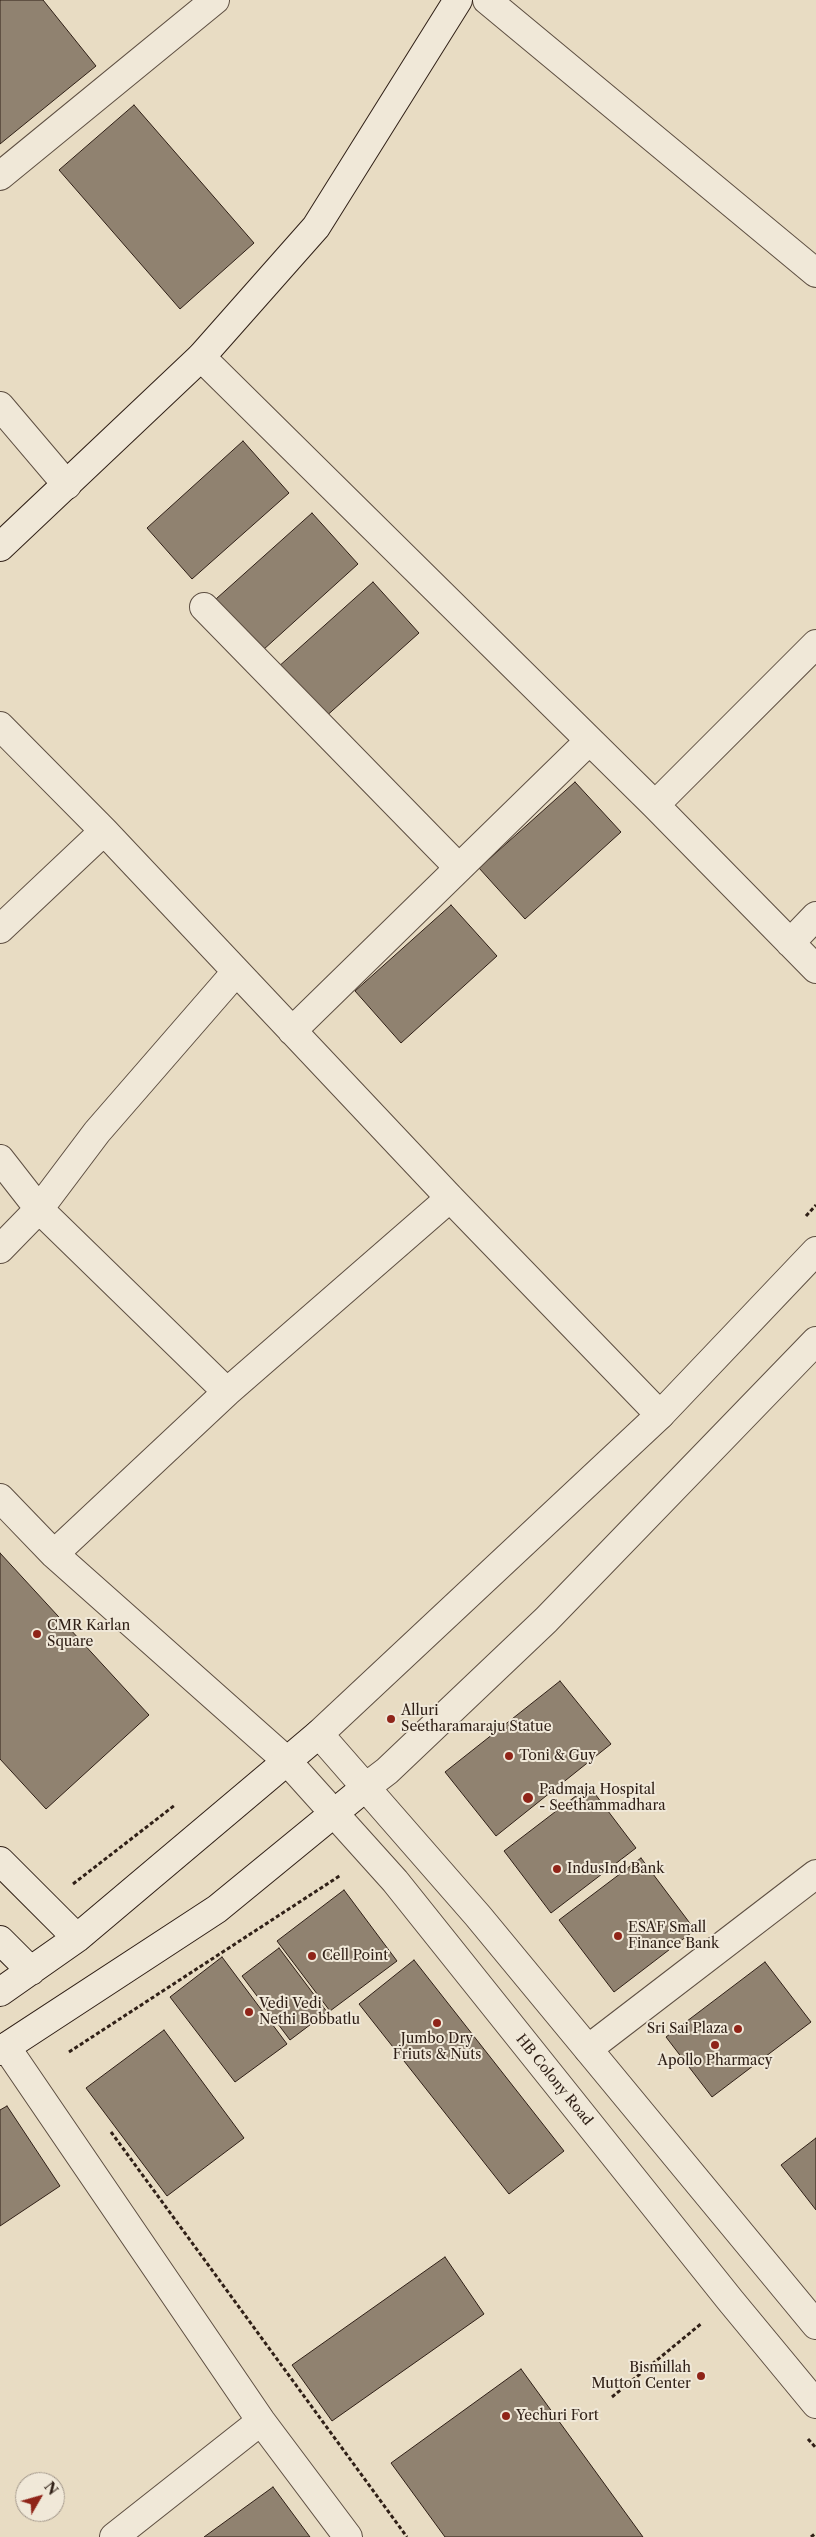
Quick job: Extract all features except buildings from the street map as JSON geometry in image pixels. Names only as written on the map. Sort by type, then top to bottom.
[{"type":"street","points":[[0,176],[215,0]]},
{"type":"street","points":[[0,547],[67,486],[201,357],[316,227],[458,0]]},
{"type":"street","points":[[487,0],[816,273]]},
{"type":"street","points":[[201,357],[654,805],[816,969]]},
{"type":"street","points":[[0,406],[67,486]]},
{"type":"street","points":[[204,607],[458,868]]},
{"type":"street","points":[[654,805],[816,644]]},
{"type":"street","points":[[0,726],[104,831],[450,1198],[660,1415]]},
{"type":"street","points":[[292,1031],[589,741]]},
{"type":"street","points":[[0,929],[104,831]]},
{"type":"street","points":[[790,942],[816,916]]},
{"type":"street","points":[[0,1249],[39,1209],[97,1132],[236,972]]},
{"type":"street","points":[[0,1159],[39,1209],[227,1392]]},
{"type":"street","points":[[54,1554],[227,1392],[450,1198]]},
{"type":"street","points":[[0,1992],[77,1938],[319,1734],[660,1415],[816,1251]]},
{"type":"street","points":[[348,2537],[261,2421],[27,2077],[3,2049],[216,1909],[387,1771],[546,1620],[816,1341]]},
{"type":"street","name":"HB Colony Road","points":[[0,1498],[54,1554],[287,1761],[336,1813],[395,1881],[730,2300],[816,2404]]},
{"type":"street","points":[[319,1734],[478,1916],[816,2325]]},
{"type":"street","points":[[0,1861],[77,1938]]},
{"type":"street","points":[[588,2049],[816,1874]]},
{"type":"street","points":[[0,1940],[31,1971]]},
{"type":"street","points":[[114,2537],[261,2421]]},
{"type":"path","points":[[45,1906],[177,1803]]},
{"type":"path","points":[[27,2077],[75,2048],[344,1873]]},
{"type":"path","points":[[110,2131],[407,2537]]},
{"type":"path","points":[[612,2397],[730,2300]]},
{"type":"path","points":[[811,2537],[816,2533]]},
{"type":"place","name":"CMR Karlan Square","points":[[37,1634]]},
{"type":"place","name":"Alluri Seetharamaraju Statue","points":[[391,1719]]},
{"type":"place","name":"Toni & Guy","points":[[509,1756]]},
{"type":"place","name":"Padmaja Hospital - Seethammadhara","points":[[528,1798]]},
{"type":"place","name":"IndusInd Bank","points":[[557,1869]]},
{"type":"place","name":"ESAF Small Finance Bank","points":[[618,1936]]},
{"type":"place","name":"Cell Point","points":[[312,1956]]},
{"type":"place","name":"Vedi Vedi Nethi Bobbatlu","points":[[249,2012]]},
{"type":"place","name":"Jumbo Dry Friuts & Nuts","points":[[437,2023]]},
{"type":"place","name":"Sri Sai Plaza","points":[[738,2029]]},
{"type":"place","name":"Apollo Pharmacy","points":[[715,2045]]},
{"type":"place","name":"Bismillah Mutton Center","points":[[701,2376]]},
{"type":"place","name":"Yechuri Fort","points":[[506,2416]]}]
